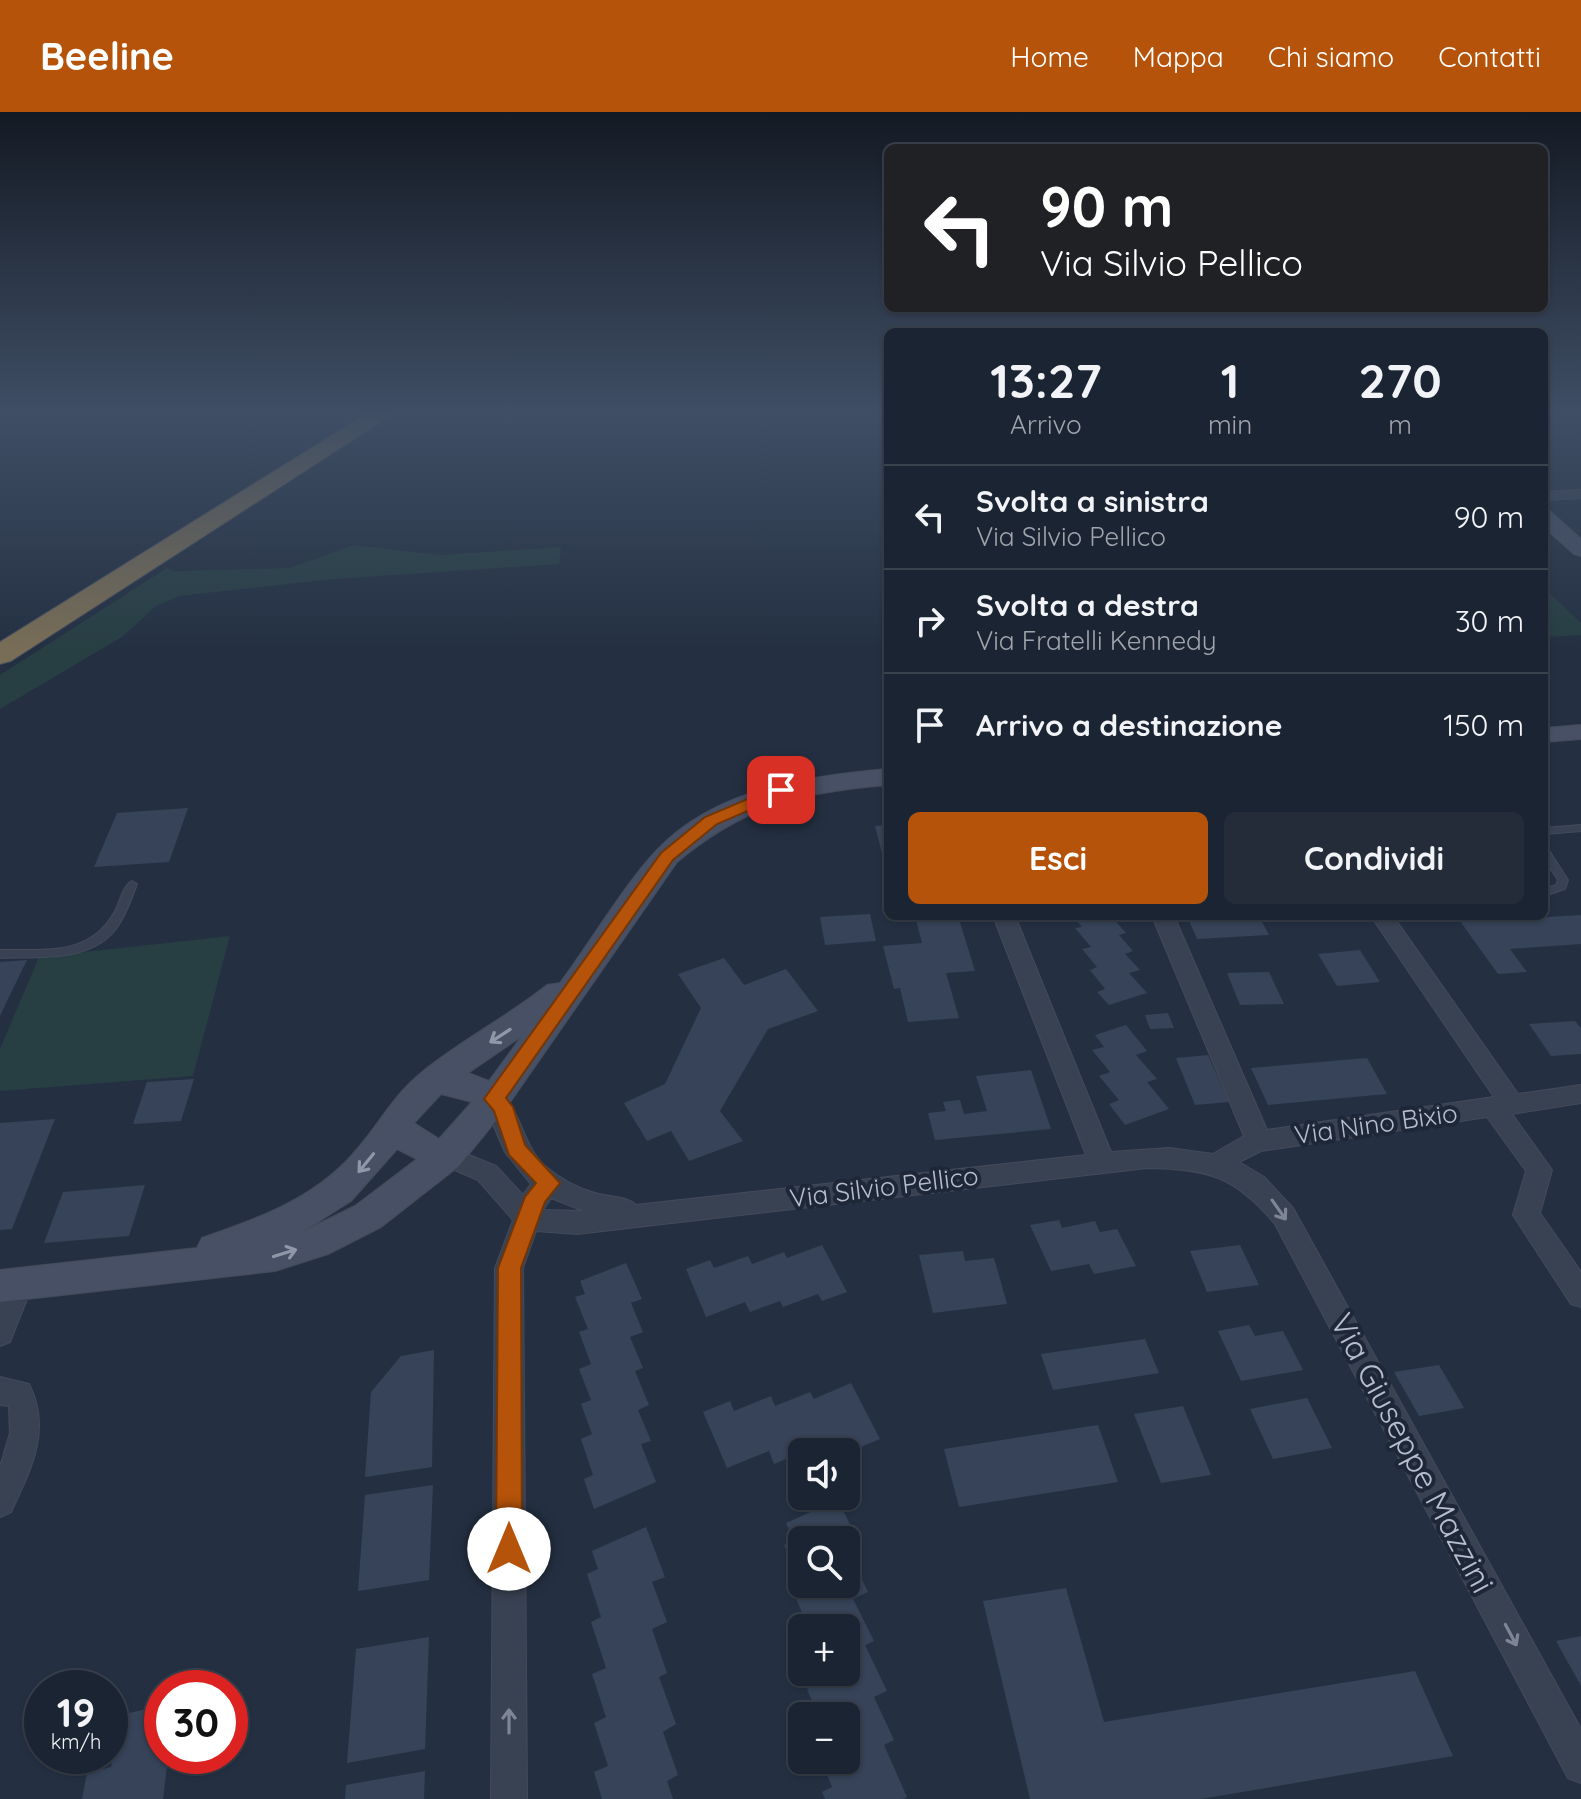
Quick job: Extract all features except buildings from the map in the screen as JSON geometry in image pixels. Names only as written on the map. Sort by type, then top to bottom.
[{"type":"highway","points":[[0,636],[231,493]]},
{"type":"highway","points":[[0,655],[257,493]]},
{"type":"street","points":[[1548,496],[1581,494]]},
{"type":"street","points":[[1548,520],[1581,550]]},
{"type":"street","points":[[1548,735],[1581,732]]},
{"type":"street","points":[[0,1333],[9,1285],[152,1267],[270,1257],[314,1244],[356,1224],[393,1200],[447,1156],[564,1005],[583,971],[667,856],[711,821],[766,795],[797,786],[884,777]]},
{"type":"street","points":[[1006,920],[1102,1162]]},
{"type":"street","points":[[1165,920],[1259,1141]]},
{"type":"street","name":"Via Nino Bixio","points":[[1385,920],[1503,1106],[1539,1170],[1526,1215],[1581,1295]]},
{"type":"street","points":[[152,1267],[251,1239],[296,1219],[353,1179],[413,1101],[529,1017],[583,971]]},
{"type":"street","points":[[413,1101],[467,1085],[494,1099]]},
{"type":"street","name":"Via Nino Bixio","points":[[1231,1169],[1259,1141],[1581,1094]]},
{"type":"street","name":"Via Silvio Pellico","points":[[494,1099],[503,1107],[516,1149],[549,1183],[586,1203],[622,1210],[667,1211]]},
{"type":"street","points":[[413,1101],[400,1134],[412,1143],[487,1173],[527,1217]]},
{"type":"street","name":"Via Silvio Pellico","points":[[527,1217],[545,1222],[577,1223],[1102,1162],[1179,1158],[1231,1169]]},
{"type":"street","name":"Via Giuseppe Mazzini","points":[[1231,1169],[1267,1194],[1284,1216],[1581,1765]]},
{"type":"street","points":[[509,1799],[509,1268],[535,1197],[549,1183]]},
{"type":"street","points":[[0,1391],[18,1394],[25,1415],[17,1462],[0,1501]]},
{"type":"lane","points":[[1548,831],[1581,828]]},
{"type":"lane","points":[[1548,857],[1563,880],[1561,887],[1548,892]]},
{"type":"lane","points":[[0,954],[85,949],[112,930],[132,884]]},
{"type":"green space","points":[[354,545],[441,555],[561,547],[559,564],[333,579],[180,596],[156,606],[122,637],[0,709],[0,675],[167,568],[175,571],[290,568]]},
{"type":"green space","points":[[1548,592],[1581,623],[1581,635],[1548,637]]},
{"type":"green space","points":[[230,936],[193,1076],[0,1091],[0,1049],[39,957]]},
{"type":"route","points":[[509,1549],[509,1268],[535,1197],[549,1183],[516,1149],[507,1131],[503,1107],[494,1099],[564,1005],[583,971],[667,856],[711,821],[738,806],[781,790]]}]
